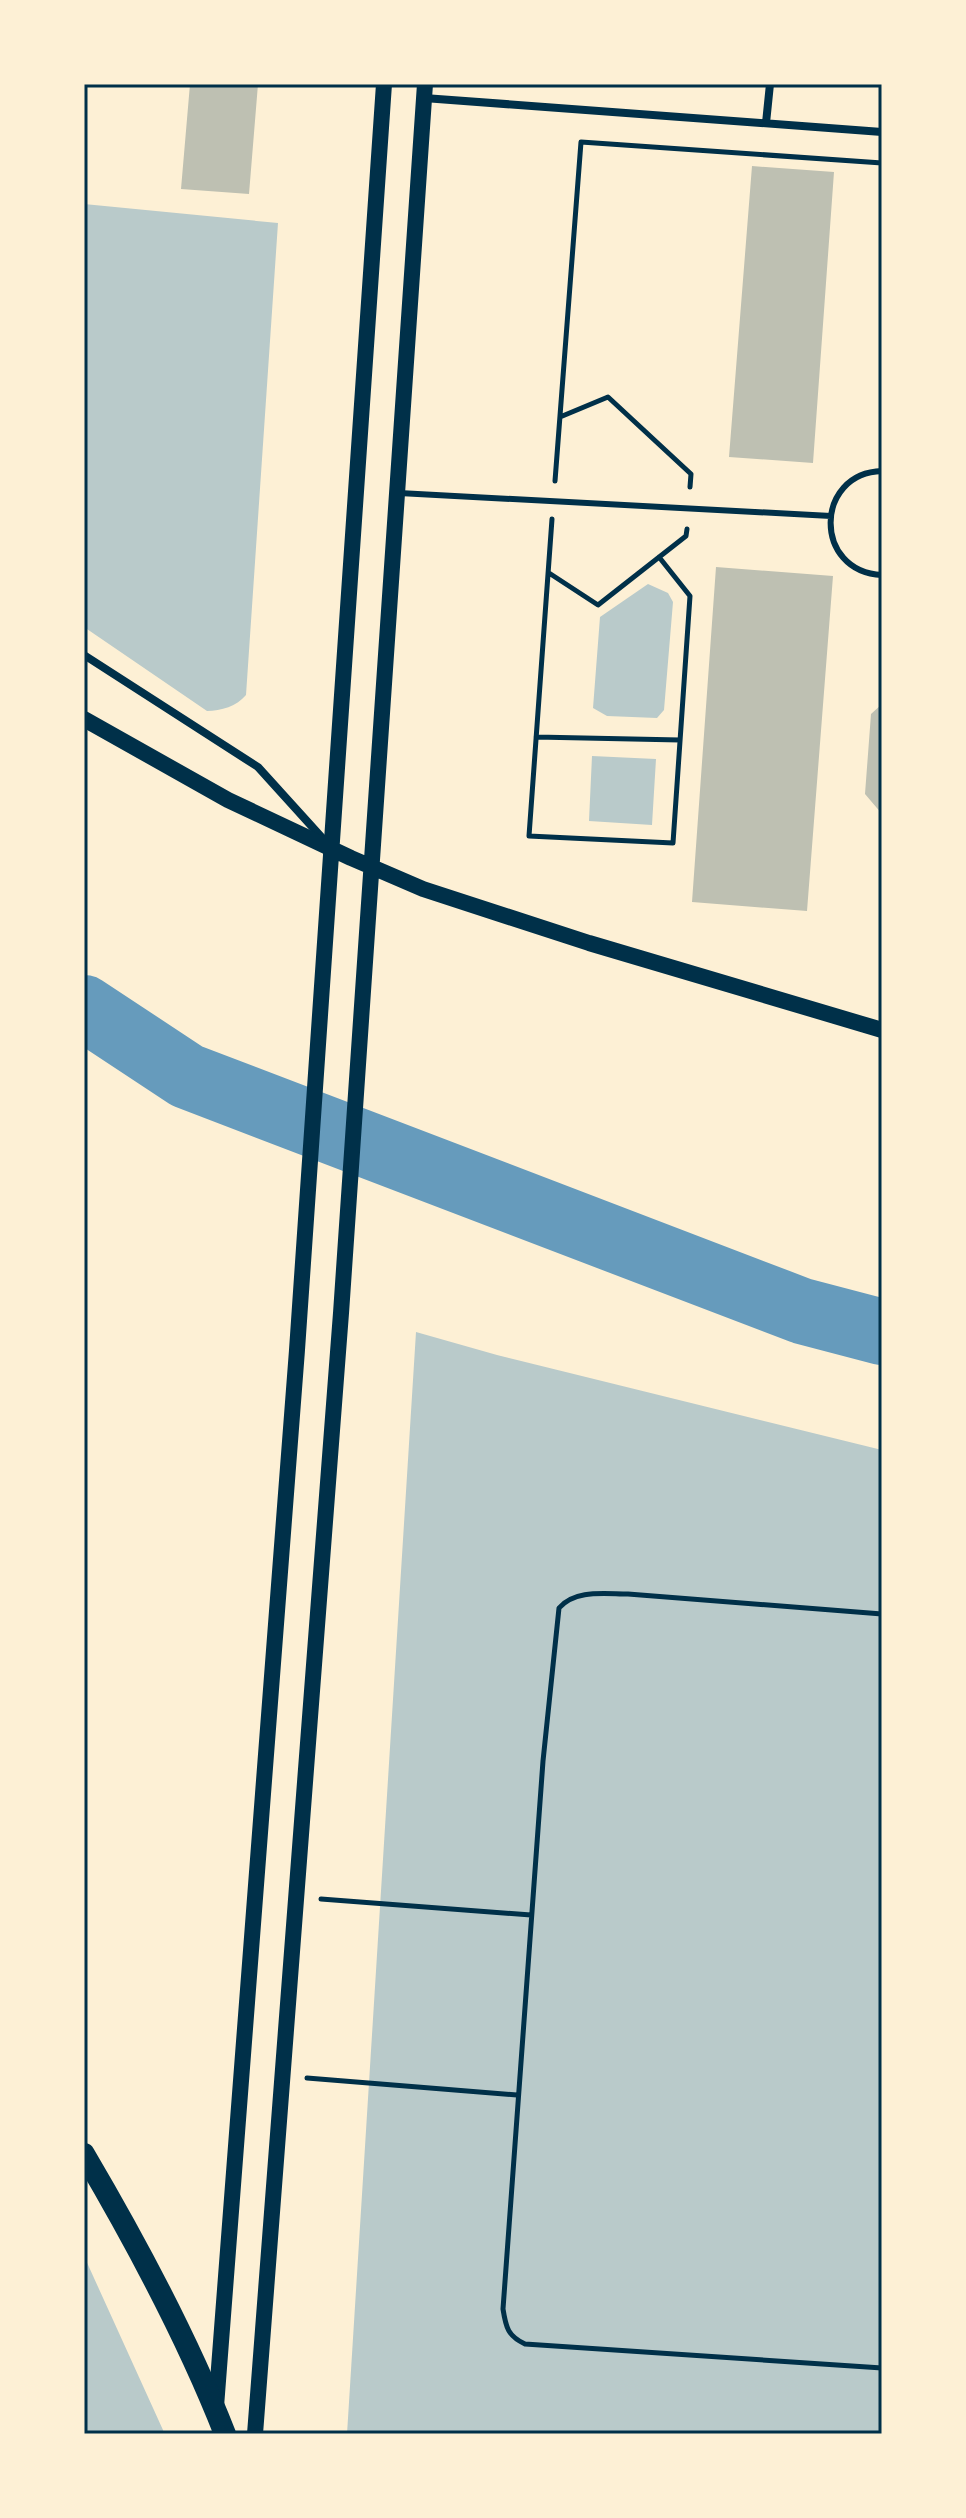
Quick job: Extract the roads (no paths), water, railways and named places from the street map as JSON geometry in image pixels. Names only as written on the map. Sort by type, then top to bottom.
[{"type":"highway","points":[[84,2154],[141,2256],[216,2409],[225,2434]]},
{"type":"main road","points":[[216,2409],[333,850],[384,84]]},
{"type":"main road","points":[[255,2434],[364,994],[425,91]]},
{"type":"main road","points":[[84,719],[228,800],[423,889],[533,926],[882,1030]]},
{"type":"street","points":[[766,123],[770,84]]},
{"type":"street","points":[[425,91],[882,132]]},
{"type":"street","points":[[84,655],[258,767],[333,850]]},
{"type":"lane","points":[[882,471],[856,478],[842,489],[833,504],[831,516],[832,539],[841,556],[854,567],[882,575]]},
{"type":"lane","points":[[398,493],[831,516]]},
{"type":"waterway","points":[[84,1008],[187,1076],[802,1311],[882,1332]]}]
